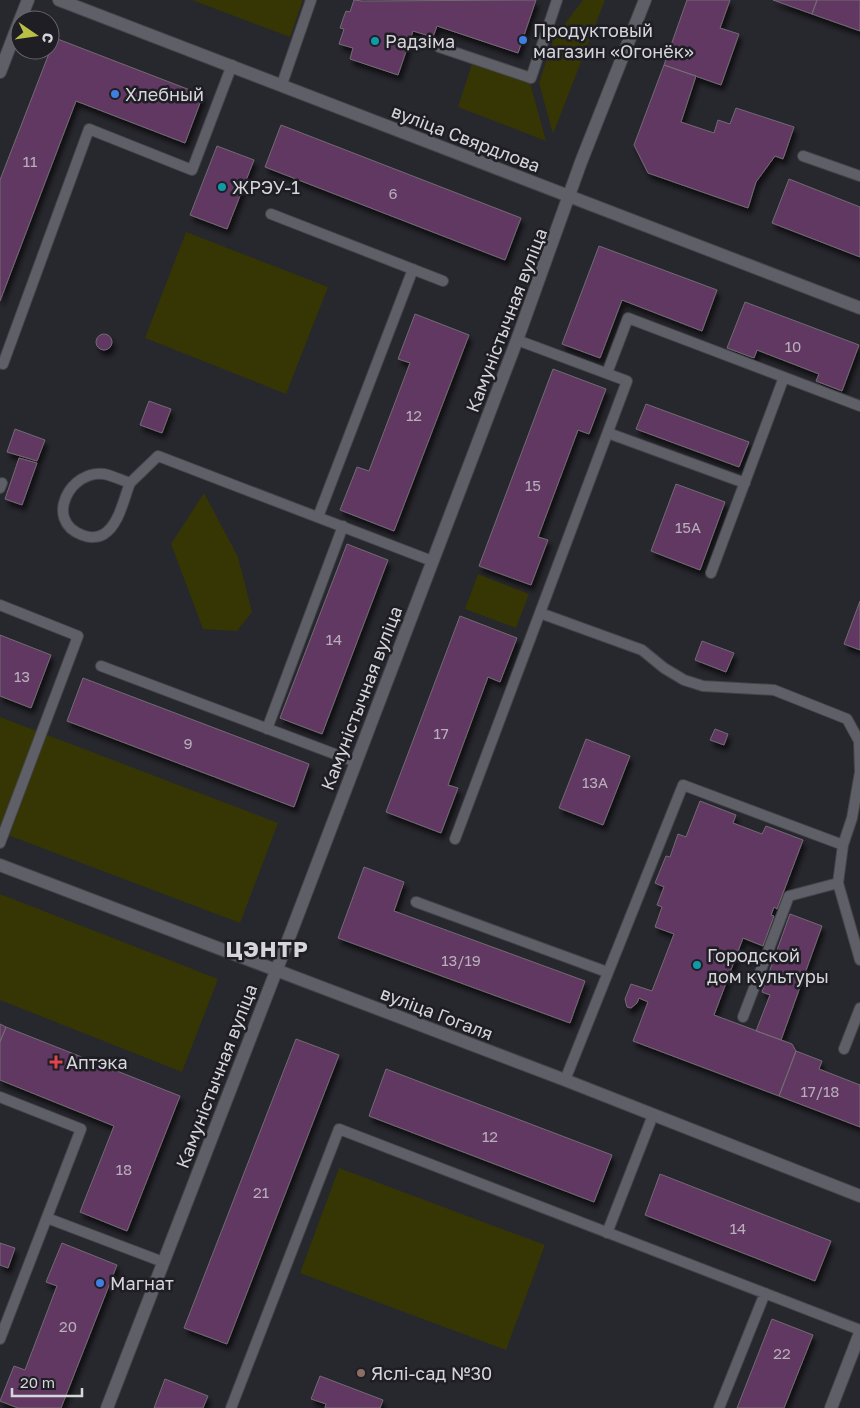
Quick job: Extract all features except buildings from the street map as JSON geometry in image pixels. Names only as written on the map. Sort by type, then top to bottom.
[{"type":"main road","name":"вуліца Свярдлова","points":[[58,0],[282,84],[569,197],[860,308]]},
{"type":"main road","name":"Камуністычная вуліца","points":[[107,1408],[356,762],[645,0]]},
{"type":"main road","points":[[0,72],[10,46]]},
{"type":"main road","name":"вуліца Гогаля","points":[[0,865],[565,1080],[860,1196]]},
{"type":"main road","points":[[831,1408],[860,1331]]},
{"type":"lane","points":[[282,84],[312,0]]},
{"type":"lane","points":[[439,47],[531,78],[557,0]]},
{"type":"lane","points":[[2,364],[89,129],[192,170],[232,65]]},
{"type":"lane","points":[[803,156],[860,176]]},
{"type":"lane","points":[[271,214],[444,281]]},
{"type":"lane","points":[[318,517],[413,269]]},
{"type":"lane","points":[[606,373],[628,318],[860,406]]},
{"type":"lane","points":[[455,839],[627,381],[517,340]]},
{"type":"lane","points":[[711,573],[784,377]]},
{"type":"lane","points":[[608,433],[745,483]]},
{"type":"lane","points":[[130,483],[102,474],[84,479],[69,490],[62,510],[65,524],[73,532],[89,538],[104,534],[114,523],[130,483],[158,456],[432,561]]},
{"type":"lane","points":[[267,729],[343,526]]},
{"type":"lane","points":[[0,605],[78,636],[0,843]]},
{"type":"lane","points":[[540,613],[642,650],[664,668],[684,680],[704,686],[774,690],[847,719],[859,741],[860,772],[852,818],[843,845],[838,883],[860,960]]},
{"type":"lane","points":[[101,666],[356,762]]},
{"type":"lane","points":[[565,1080],[683,785],[843,845]]},
{"type":"lane","points":[[743,1017],[789,896],[838,883]]},
{"type":"lane","points":[[416,902],[607,972]]},
{"type":"lane","points":[[844,1050],[860,1008]]},
{"type":"lane","points":[[0,1097],[81,1129],[0,1339]]},
{"type":"lane","points":[[607,1232],[653,1115]]},
{"type":"lane","points":[[231,1408],[339,1129],[860,1331]]},
{"type":"lane","points":[[47,1218],[163,1262]]},
{"type":"lane","points":[[719,1408],[765,1293]]},
{"type":"shaded area","points":[[192,0],[303,0],[290,37]]},
{"type":"shaded area","points":[[583,0],[605,0],[553,134],[539,83],[554,38]]},
{"type":"shaded area","points":[[472,64],[530,83],[546,141],[458,107]]},
{"type":"shaded area","points":[[186,232],[328,287],[286,394],[145,338]]},
{"type":"shaded area","points":[[204,493],[238,557],[252,612],[237,631],[203,629],[171,544]]},
{"type":"shaded area","points":[[478,574],[529,594],[516,628],[465,609]]},
{"type":"shaded area","points":[[0,717],[278,823],[240,923],[0,832]]},
{"type":"shaded area","points":[[0,894],[218,979],[182,1072],[0,1000]]},
{"type":"shaded area","points":[[339,1168],[545,1245],[506,1350],[300,1273]]},
{"type":"place","name":"Продуктовый магазин «Огонёк»","points":[[523,40]]},
{"type":"place","name":"Радзіма","points":[[375,41]]},
{"type":"place","name":"Хлебный","points":[[115,94]]},
{"type":"place","name":"ЖРЭУ-1","points":[[222,187]]},
{"type":"place","name":"Городской дом культуры","points":[[697,965]]},
{"type":"place","name":"Аптэка","points":[[56,1062]]},
{"type":"place","name":"Магнат","points":[[100,1283]]},
{"type":"place","name":"Яслі-сад №30","points":[[361,1373]]},
{"type":"district","name":"ЦЭНТР","points":[[267,948]]}]
